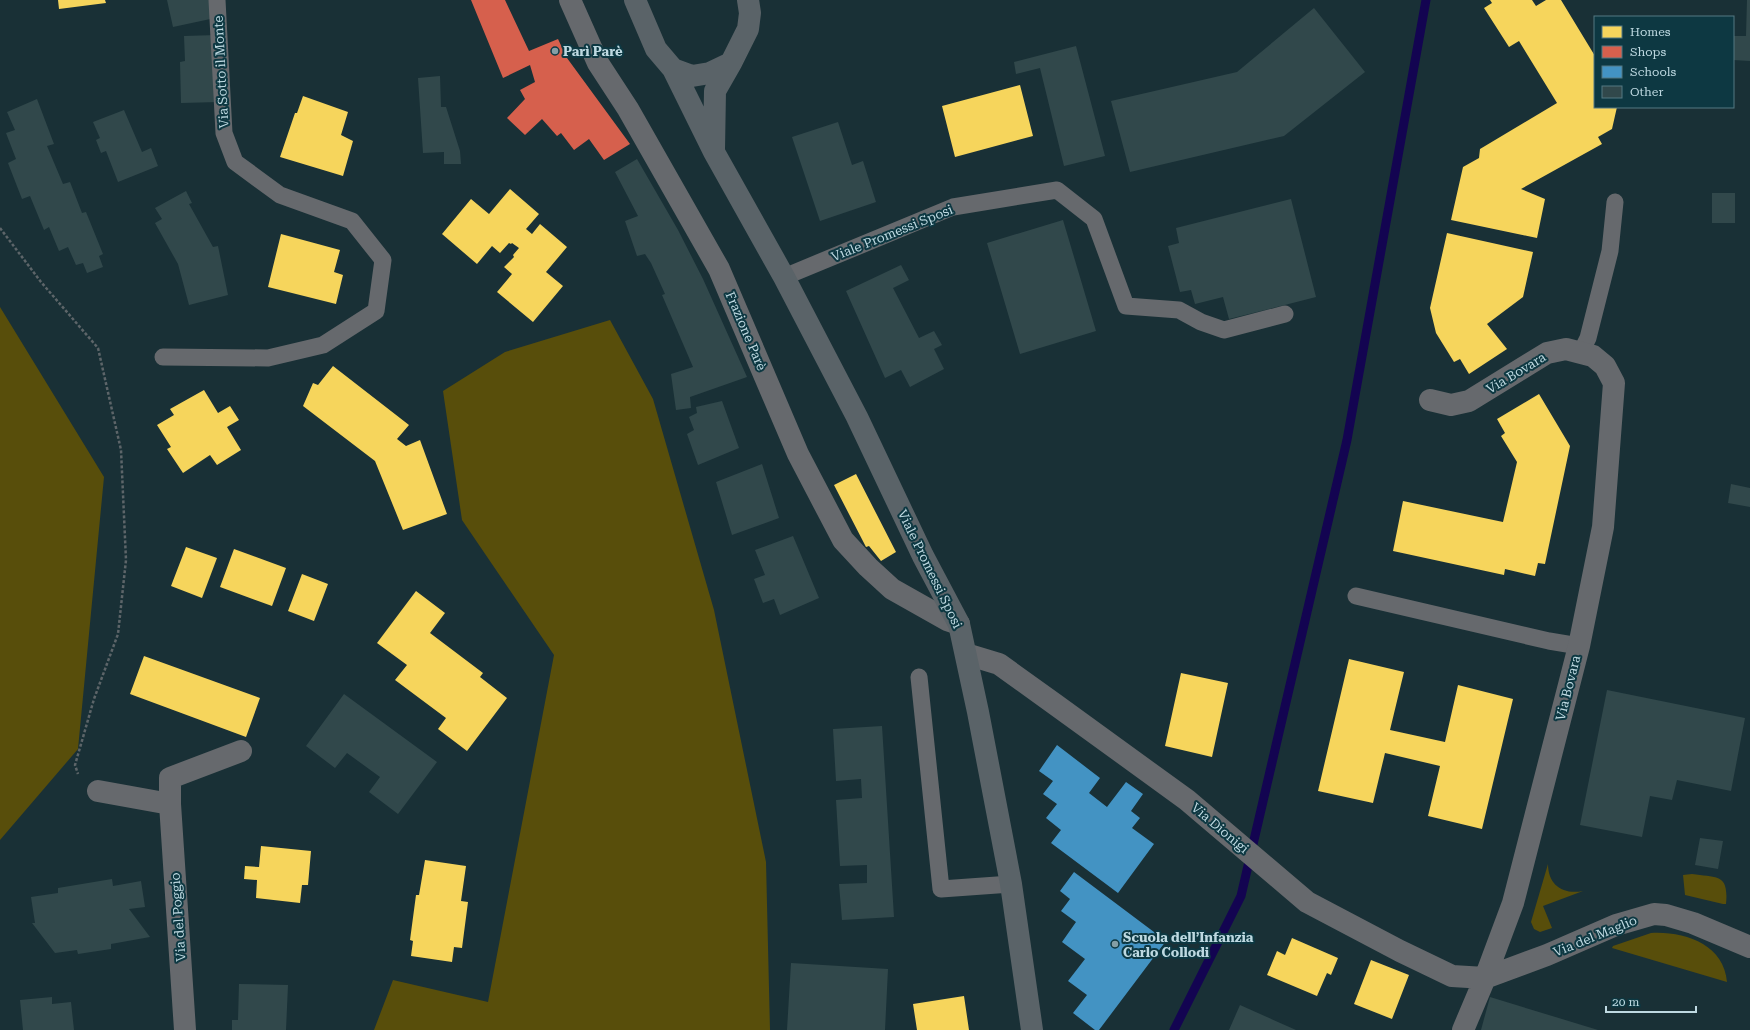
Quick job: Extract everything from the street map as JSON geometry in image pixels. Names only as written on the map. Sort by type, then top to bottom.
[{"type":"main road","name":"Viale Promessi Sposi","points":[[636,0],[656,49],[673,69],[714,152],[784,277],[857,417],[923,556],[959,624],[1012,884],[1032,1030]]},
{"type":"main road","points":[[714,152],[715,91],[748,29],[750,13],[748,0]]},
{"type":"main road","points":[[673,69],[692,76],[710,73],[731,63]]},
{"type":"street","name":"Frazione Parè","points":[[570,0],[598,63],[628,109],[719,269],[798,454],[843,540],[868,567],[892,589],[947,620],[959,624]]},
{"type":"street","name":"Via Bovara","points":[[1430,400],[1451,405],[1469,402],[1551,352],[1566,349],[1593,356],[1601,362],[1614,382],[1603,527],[1579,646],[1513,903],[1485,978],[1463,1030]]},
{"type":"street","name":"Via Dionigi","points":[[966,654],[999,664],[1187,800],[1307,902],[1400,951],[1452,976],[1485,978]]},
{"type":"street","name":"Via del Poggio","points":[[185,1030],[170,804],[170,778],[241,751]]},
{"type":"street","points":[[98,790],[170,804]]},
{"type":"street","name":"Via del Maglio","points":[[1485,978],[1547,955],[1616,925],[1654,914],[1666,915],[1693,923],[1750,947]]},
{"type":"lane","name":"Via Sotto il Monte","points":[[163,357],[268,358],[324,345],[376,311],[383,260],[352,221],[280,195],[235,162],[224,133],[217,0]]},
{"type":"lane","name":"Viale Promessi Sposi","points":[[784,277],[953,207],[1057,190],[1094,219],[1126,306],[1179,310],[1201,322],[1224,330],[1285,314]]},
{"type":"lane","points":[[1581,352],[1588,338],[1610,251],[1615,202]]},
{"type":"lane","points":[[1356,596],[1549,641],[1579,646]]},
{"type":"lane","points":[[919,677],[941,889],[1012,884]]},
{"type":"path","points":[[0,228],[41,282],[98,348],[121,450],[126,560],[118,634],[94,699],[75,765],[81,786],[98,790]]},
{"type":"shaded area","points":[[0,307],[104,477],[78,749],[0,840]]},
{"type":"shaded area","points":[[610,320],[653,399],[714,610],[766,862],[770,1030],[374,1030],[393,980],[488,1002],[554,655],[462,520],[443,391],[505,352]]},
{"type":"shaded area","points":[[1548,864],[1551,878],[1558,887],[1569,891],[1583,891],[1543,906],[1552,928],[1540,932],[1534,929],[1531,922]]},
{"type":"shaded area","points":[[1692,874],[1720,879],[1725,887],[1726,904],[1685,895],[1683,875]]},
{"type":"shaded area","points":[[1651,933],[1676,934],[1700,942],[1710,949],[1718,958],[1724,969],[1727,982],[1612,948],[1613,946]]},
{"type":"building: Homes","points":[[58,0],[105,0],[106,3],[59,9]]},
{"type":"building: Homes","points":[[1490,0],[1532,0],[1536,6],[1546,0],[1561,0],[1594,54],[1594,108],[1617,108],[1612,129],[1598,137],[1602,144],[1521,189],[1545,199],[1537,238],[1451,220],[1463,167],[1479,158],[1480,149],[1557,103],[1519,41],[1509,47],[1484,8],[1492,3]]},
{"type":"building: Homes","points":[[1020,85],[1033,136],[955,157],[942,106]]},
{"type":"building: Homes","points":[[303,96],[348,112],[341,135],[353,141],[343,176],[280,157],[295,113],[297,113]]},
{"type":"building: Homes","points":[[510,189],[539,214],[526,229],[532,234],[540,224],[567,247],[546,272],[563,286],[533,322],[497,292],[512,274],[504,267],[514,257],[513,255],[519,248],[512,243],[509,243],[500,253],[492,246],[477,264],[442,234],[471,199],[489,214]]},
{"type":"building: Homes","points":[[1447,233],[1533,252],[1523,297],[1487,324],[1507,349],[1469,374],[1460,359],[1454,362],[1436,333],[1430,308]]},
{"type":"building: Homes","points":[[281,234],[340,250],[334,272],[343,275],[336,304],[268,287]]},
{"type":"building: Homes","points":[[333,366],[409,425],[397,439],[406,446],[420,440],[447,514],[403,530],[375,461],[303,406],[313,383],[318,385]]},
{"type":"building: Homes","points":[[204,390],[218,413],[230,406],[239,420],[227,427],[241,450],[217,465],[210,455],[183,473],[167,449],[171,447],[157,425],[174,415],[170,409]]},
{"type":"building: Homes","points":[[1539,394],[1570,446],[1545,564],[1538,563],[1535,576],[1505,569],[1504,575],[1393,551],[1403,501],[1503,522],[1517,462],[1501,436],[1505,433],[1497,419]]},
{"type":"building: Homes","points":[[856,474],[896,552],[881,561],[869,546],[866,547],[834,485]]},
{"type":"building: Homes","points":[[186,547],[217,558],[202,598],[171,586]]},
{"type":"building: Homes","points":[[234,549],[286,568],[272,606],[220,587]]},
{"type":"building: Homes","points":[[302,574],[328,584],[314,621],[288,611]]},
{"type":"building: Homes","points":[[416,591],[445,613],[430,633],[483,673],[480,677],[507,698],[467,751],[438,729],[446,718],[395,680],[407,665],[377,643]]},
{"type":"building: Homes","points":[[144,656],[260,698],[246,737],[130,694]]},
{"type":"building: Homes","points":[[1349,659],[1404,672],[1390,730],[1445,742],[1458,685],[1513,699],[1482,829],[1428,816],[1440,766],[1385,753],[1373,803],[1318,791]]},
{"type":"building: Homes","points":[[1181,673],[1228,683],[1212,757],[1165,746]]},
{"type":"building: Homes","points":[[261,846],[311,851],[308,885],[302,885],[300,903],[256,898],[257,880],[244,879],[245,866],[259,867]]},
{"type":"building: Homes","points":[[425,860],[466,866],[461,901],[468,902],[462,948],[454,947],[452,962],[411,956],[413,941],[410,940],[416,895],[419,895]]},
{"type":"building: Homes","points":[[1292,938],[1338,958],[1331,975],[1327,973],[1317,996],[1267,975],[1277,951],[1285,955]]},
{"type":"building: Homes","points":[[1371,960],[1409,975],[1392,1019],[1354,1004]]},
{"type":"building: Homes","points":[[964,996],[969,1030],[917,1030],[913,1004]]},
{"type":"building: Shops","points":[[471,0],[505,0],[529,51],[558,39],[567,58],[630,144],[604,160],[589,139],[574,150],[561,133],[557,136],[542,119],[525,135],[507,118],[525,99],[520,90],[535,82],[530,65],[503,78]]},
{"type":"building: Schools","points":[[1057,745],[1100,778],[1089,793],[1107,807],[1126,782],[1143,794],[1131,811],[1140,818],[1132,828],[1154,844],[1118,893],[1051,843],[1061,830],[1046,818],[1057,804],[1043,794],[1053,781],[1039,771]]},
{"type":"building: Schools","points":[[1074,872],[1166,941],[1099,1030],[1095,1030],[1073,1013],[1087,995],[1068,981],[1085,959],[1062,942],[1076,922],[1061,911],[1070,899],[1060,891]]},
{"type":"building: Other","points":[[167,0],[210,0],[215,18],[173,27]]},
{"type":"building: Other","points":[[1747,0],[1750,0],[1750,61],[1734,60],[1734,36],[1746,36]]},
{"type":"building: Other","points":[[1314,8],[1365,72],[1284,136],[1130,172],[1111,101],[1237,72]]},
{"type":"building: Other","points":[[217,35],[219,102],[181,103],[180,62],[185,61],[184,36]]},
{"type":"building: Other","points":[[1076,46],[1105,156],[1064,166],[1040,68],[1016,74],[1014,62]]},
{"type":"building: Other","points":[[440,76],[441,107],[446,107],[460,151],[461,164],[444,164],[444,152],[423,153],[418,78]]},
{"type":"building: Other","points":[[37,99],[54,144],[47,146],[63,184],[70,182],[82,213],[86,212],[103,254],[99,256],[103,267],[87,273],[83,263],[76,265],[68,247],[59,251],[49,227],[44,230],[30,196],[22,199],[8,163],[16,159],[6,133],[15,130],[7,112]]},
{"type":"building: Other","points":[[124,110],[142,152],[151,148],[158,166],[118,182],[106,151],[101,153],[96,140],[100,138],[93,122]]},
{"type":"building: Other","points":[[838,122],[852,165],[863,161],[876,202],[820,221],[792,137]]},
{"type":"building: Other","points":[[637,159],[678,230],[703,279],[747,377],[690,397],[691,408],[676,410],[671,374],[693,367],[662,295],[665,294],[651,263],[645,254],[637,256],[625,221],[638,216],[615,172]]},
{"type":"building: Other","points":[[186,191],[192,203],[189,204],[213,247],[218,246],[228,295],[189,305],[178,264],[155,223],[162,219],[155,208]]},
{"type":"building: Other","points":[[1712,193],[1735,193],[1735,223],[1712,223]]},
{"type":"building: Other","points":[[1291,199],[1316,297],[1229,319],[1223,297],[1195,304],[1191,290],[1180,292],[1168,246],[1179,243],[1176,228]]},
{"type":"building: Other","points":[[1063,220],[1096,331],[1020,354],[987,243]]},
{"type":"building: Other","points":[[901,265],[909,280],[893,288],[919,338],[934,331],[942,345],[934,349],[944,369],[910,387],[901,370],[885,378],[846,291]]},
{"type":"building: Other","points":[[722,401],[739,448],[698,465],[687,434],[694,430],[689,417],[697,413],[696,407]]},
{"type":"building: Other","points":[[762,464],[779,518],[732,535],[716,482]]},
{"type":"building: Other","points":[[1731,484],[1750,488],[1750,507],[1728,503]]},
{"type":"building: Other","points":[[793,536],[819,598],[780,615],[774,599],[763,603],[754,579],[765,575],[755,550]]},
{"type":"building: Other","points":[[1607,690],[1745,718],[1731,791],[1677,780],[1672,800],[1650,796],[1642,837],[1580,825]]},
{"type":"building: Other","points":[[344,694],[437,762],[398,814],[369,792],[380,777],[347,753],[335,768],[306,746]]},
{"type":"building: Other","points":[[882,726],[894,917],[842,920],[839,884],[867,883],[867,865],[840,866],[836,800],[862,798],[861,779],[836,781],[833,729]]},
{"type":"building: Other","points":[[1700,838],[1723,841],[1718,869],[1695,865]]},
{"type":"building: Other","points":[[112,879],[113,886],[141,881],[145,907],[129,909],[150,937],[111,944],[111,949],[78,954],[77,950],[55,953],[32,923],[35,923],[31,897],[58,893],[58,888]]},
{"type":"building: Other","points":[[791,963],[888,969],[885,1030],[787,1030]]},
{"type":"building: Other","points":[[239,984],[288,985],[286,1030],[232,1030],[232,1020],[238,1020]]},
{"type":"building: Other","points":[[52,997],[52,1004],[71,1002],[74,1030],[23,1030],[20,1000]]},
{"type":"building: Other","points":[[1490,997],[1598,1030],[1481,1030]]},
{"type":"building: Other","points":[[1240,1005],[1296,1030],[1229,1030]]},
{"type":"waterway","points":[[1174,1030],[1241,896],[1347,440],[1426,0]]},
{"type":"place","name":"Parì Parè","points":[[555,51]]},
{"type":"place","name":"Scuola dell’Infanzia Carlo Collodi","points":[[1115,944]]}]
